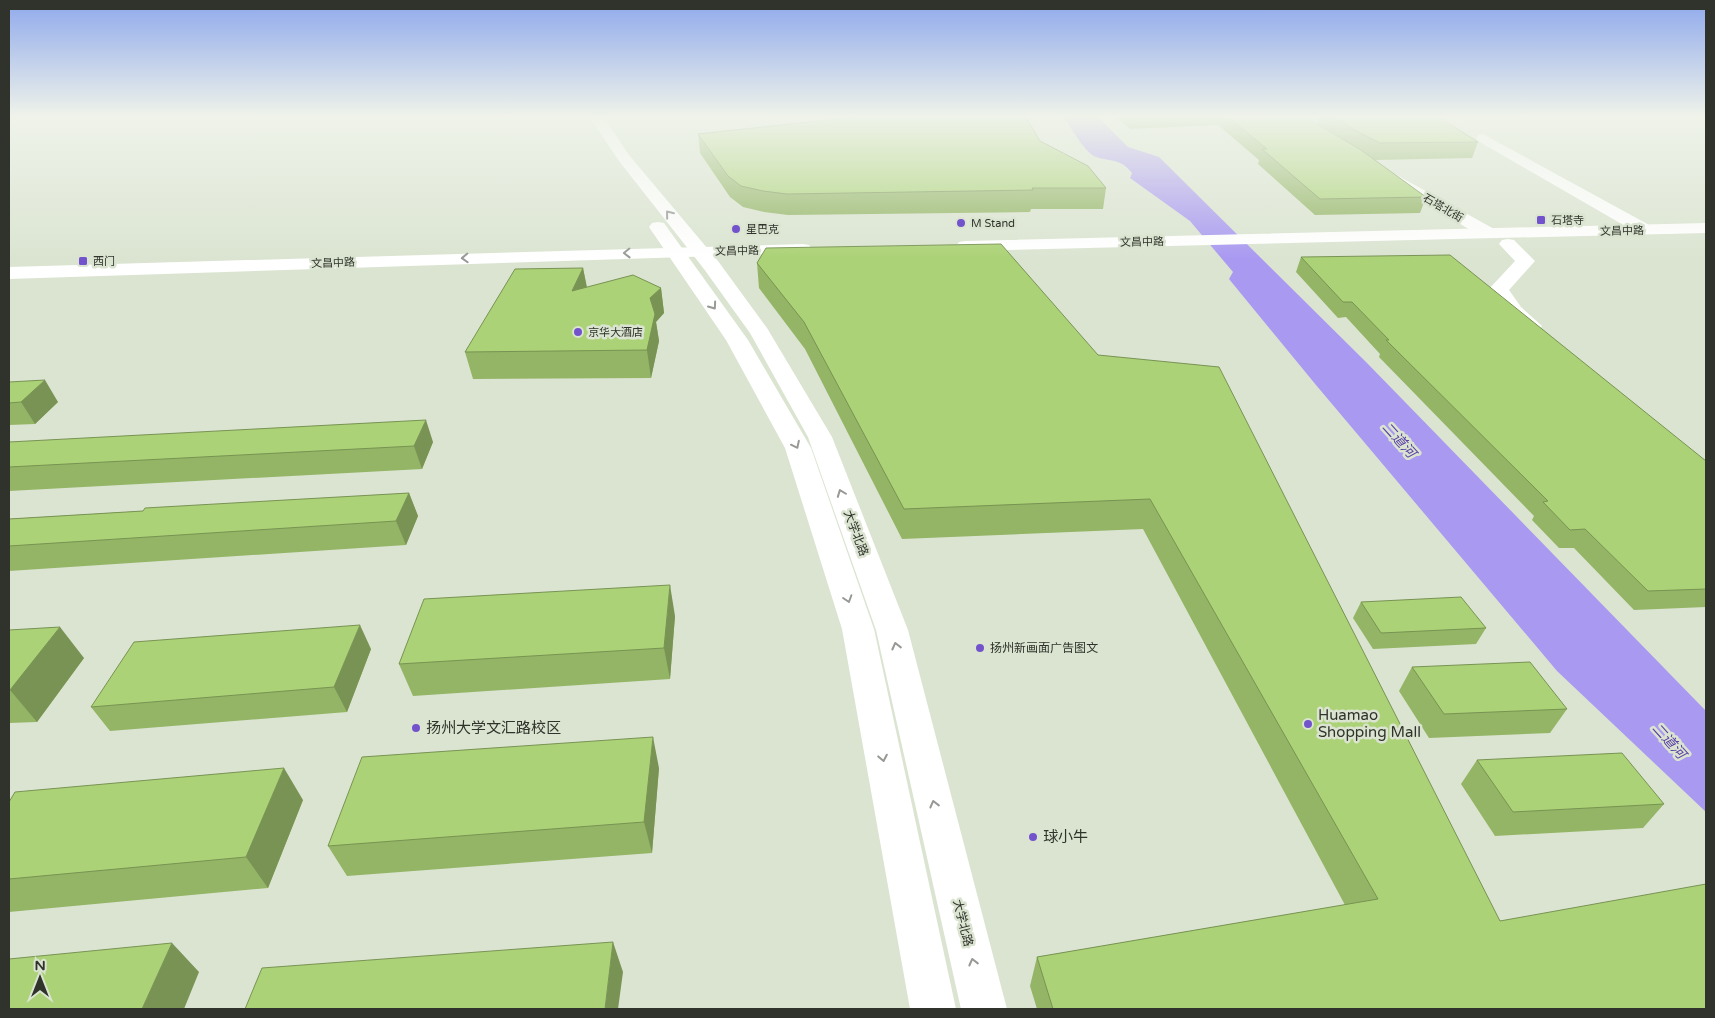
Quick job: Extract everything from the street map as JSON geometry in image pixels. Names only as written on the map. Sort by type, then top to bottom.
[{"type":"street","points":[[614,164],[639,201]]},
{"type":"street","name":"大学北路","points":[[628,164],[693,259],[798,448],[858,629],[933,1009]]},
{"type":"street","points":[[1528,164],[1645,230]]},
{"type":"street","name":"石塔北街","points":[[1378,168],[1437,205],[1499,239]]},
{"type":"street","name":"大学北路","points":[[649,216],[693,259],[760,332],[820,437],[889,620],[984,1009]]},
{"type":"street","name":"文昌中路","points":[[1499,239],[1706,228]]},
{"type":"street","points":[[1499,239],[1526,261],[1500,289],[1514,312],[1552,342]]},
{"type":"street","name":"文昌中路","points":[[952,252],[1499,239],[1706,241]]},
{"type":"street","name":"文昌中路","points":[[9,273],[814,256]]},
{"type":"street","name":"文昌中路","points":[[9,285],[693,259]]},
{"type":"water","name":"二道河","points":[[1122,164],[1166,164],[1367,363],[1706,711],[1706,812],[1557,671],[1229,279],[1233,272],[1190,221],[1130,178],[1132,173]]},
{"type":"building","points":[[719,164],[1083,164],[1088,166],[1106,188],[787,194],[741,186],[728,176]]},
{"type":"building","points":[[1279,164],[1380,164],[1426,197],[1320,199]]},
{"type":"building","name":"Huamao Shopping Mall","points":[[1001,244],[1098,355],[1219,367],[1500,921],[1706,884],[1706,1009],[1053,1009],[1037,957],[1378,899],[1150,499],[904,509],[804,322],[757,263],[766,248]]},
{"type":"building","points":[[1450,255],[1706,461],[1706,589],[1648,591],[1585,529],[1570,530],[1543,502],[1548,501],[1386,340],[1389,340],[1352,302],[1343,302],[1301,257]]},
{"type":"building","name":"京华大酒店","points":[[583,268],[572,291],[633,275],[661,288],[650,298],[655,314],[647,350],[465,352],[515,269]]},
{"type":"building","points":[[45,380],[21,402],[9,403],[9,382]]},
{"type":"building","points":[[426,420],[414,446],[9,467],[9,442]]},
{"type":"building","points":[[409,493],[396,521],[9,546],[9,519],[143,511],[145,508]]},
{"type":"building","points":[[670,585],[664,648],[399,664],[424,599]]},
{"type":"building","points":[[1461,597],[1486,628],[1381,633],[1361,602]]},
{"type":"building","points":[[360,625],[334,687],[91,707],[134,642]]},
{"type":"building","points":[[60,627],[10,690],[9,690],[9,630]]},
{"type":"building","points":[[1530,662],[1567,709],[1444,714],[1412,667]]},
{"type":"building","points":[[653,737],[644,822],[328,846],[362,757]]},
{"type":"building","points":[[1622,753],[1664,804],[1513,812],[1477,760]]},
{"type":"building","points":[[284,768],[246,857],[9,879],[9,802],[15,792]]},
{"type":"building","points":[[613,942],[605,1009],[245,1009],[262,968]]},
{"type":"building","points":[[172,943],[142,1009],[9,1009],[9,959]]},
{"type":"place","name":"石塔寺","points":[[1541,220]]},
{"type":"place","name":"M Stand","points":[[961,223]]},
{"type":"place","name":"星巴克","points":[[736,229]]},
{"type":"place","name":"西门","points":[[83,261]]},
{"type":"place","name":"京华大酒店","points":[[578,332]]},
{"type":"place","name":"扬州新画面广告图文","points":[[980,648]]},
{"type":"place","name":"Huamao Shopping Mall","points":[[1308,724]]},
{"type":"place","name":"扬州大学文汇路校区","points":[[416,728]]},
{"type":"place","name":"球小牛","points":[[1033,837]]}]
